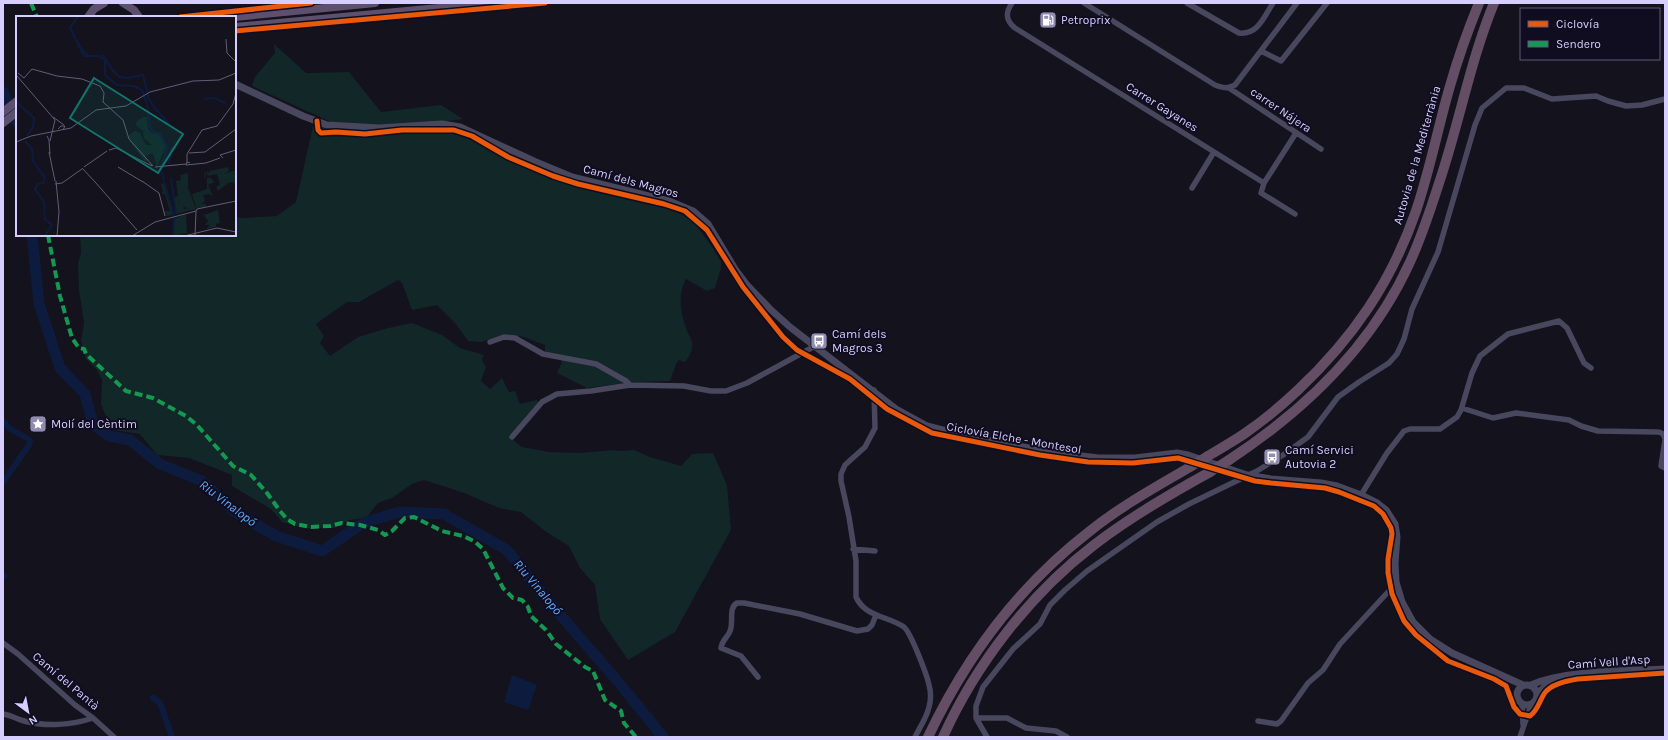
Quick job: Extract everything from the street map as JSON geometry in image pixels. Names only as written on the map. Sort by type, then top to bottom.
[{"type":"highway","name":"Autovia de la Mediterrània","points":[[928,737],[954,685],[993,628],[1022,593],[1058,557],[1092,529],[1130,503],[1208,456],[1265,418],[1306,382],[1347,339],[1383,287],[1400,251],[1416,211],[1450,86],[1479,3]]},
{"type":"highway","points":[[943,737],[961,702],[983,665],[1023,614],[1049,585],[1077,558],[1114,530],[1162,499],[1210,472],[1263,438],[1314,394],[1337,371],[1379,319],[1410,262],[1425,225],[1441,176],[1473,60],[1493,5]]},
{"type":"main road","points":[[89,16],[94,9],[104,3]]},
{"type":"main road","points":[[123,3],[136,10]]},
{"type":"main road","points":[[236,17],[307,6],[375,3]]},
{"type":"main road","points":[[236,26],[492,3]]},
{"type":"main road","points":[[3,112],[16,102]]},
{"type":"main road","points":[[3,123],[16,113]]},
{"type":"street","name":"Carrer Gayanes","points":[[1012,3],[1007,13],[1008,21],[1015,28],[1264,183]]},
{"type":"street","name":"carrer Nájera","points":[[1084,3],[1215,85],[1223,88],[1229,88],[1321,149]]},
{"type":"street","points":[[1187,3],[1239,33],[1246,34],[1252,32],[1257,27],[1273,3]]},
{"type":"street","points":[[1229,88],[1234,85],[1297,3]]},
{"type":"street","points":[[1261,51],[1281,61],[1327,3]]},
{"type":"street","name":"Camí dels Magros","points":[[236,84],[303,116],[327,125],[379,128],[442,124],[460,127],[572,177],[656,197],[693,211],[708,224],[735,269],[758,296],[785,322],[874,390],[896,409],[917,421],[938,430],[1050,452],[1098,458],[1135,458],[1177,453],[1188,455],[1247,475],[1270,479],[1321,483],[1337,486],[1361,495],[1377,503],[1386,510],[1395,524],[1397,537],[1395,563],[1397,586],[1402,602],[1413,622],[1430,639],[1463,659],[1527,685]]},
{"type":"street","points":[[987,737],[976,718],[976,706],[983,687],[993,672],[1013,648],[1040,624],[1050,605],[1065,590],[1087,571],[1157,522],[1189,504],[1233,484],[1264,466],[1308,437],[1338,398],[1359,382],[1389,363],[1397,354],[1404,339],[1412,309],[1438,252],[1475,125],[1482,108],[1506,88],[1524,88],[1552,99],[1596,96],[1626,106],[1642,105],[1665,99]]},
{"type":"street","points":[[1295,214],[1261,193],[1264,183],[1296,133]]},
{"type":"street","points":[[1192,188],[1214,152]]},
{"type":"street","points":[[1361,495],[1387,453],[1404,431],[1410,429],[1440,429],[1456,417],[1462,408],[1472,373],[1480,356],[1508,334],[1559,321],[1567,328],[1584,363],[1591,368]]},
{"type":"street","points":[[490,342],[504,337],[515,338],[543,354],[596,364],[626,381],[630,385]]},
{"type":"street","points":[[512,437],[542,402],[557,394],[630,385],[684,386],[711,391],[726,390],[747,383],[815,346]]},
{"type":"street","points":[[874,390],[875,428],[865,447],[845,465],[840,481],[849,517],[856,561],[856,597],[863,608],[897,624],[909,633],[929,684],[931,695],[929,707],[915,737]]},
{"type":"street","points":[[1462,408],[1493,418],[1516,412],[1569,420],[1581,426],[1598,431],[1662,432],[1665,440],[1661,466],[1665,468]]},
{"type":"street","points":[[853,549],[875,551]]},
{"type":"street","points":[[1258,721],[1277,724],[1281,721],[1308,683],[1323,670],[1340,644],[1388,592],[1397,586]]},
{"type":"street","points":[[758,677],[741,656],[721,648],[723,640],[730,631],[733,608],[737,603],[744,603],[800,614],[857,631],[868,629],[872,625],[876,614]]},
{"type":"street","name":"Camí del Pantà","points":[[3,643],[18,654],[75,705],[93,718],[114,737]]},
{"type":"street","name":"Camí Vell d'Asp","points":[[1527,685],[1546,679],[1577,675],[1665,669]]},
{"type":"street","name":"Camí dels Magros","points":[[1502,676],[1511,684],[1517,693]]},
{"type":"street","name":"Camí Vell d'Asp","points":[[1537,694],[1555,678]]},
{"type":"street","points":[[1520,737],[1523,728],[1531,704],[1536,699],[1537,694],[1536,690],[1527,685],[1519,688],[1517,693],[1518,700],[1522,704],[1523,728]]},
{"type":"street","points":[[1522,704],[1531,704]]},
{"type":"street","points":[[3,714],[24,721],[42,724],[83,722],[93,718]]},
{"type":"street","points":[[976,718],[1007,718],[1026,728],[1056,731],[1066,737]]},
{"type":"green space","points":[[274,44],[306,73],[349,72],[381,112],[441,105],[463,119],[400,127],[331,122],[252,86],[255,77],[275,53]]},
{"type":"green space","points":[[313,126],[324,127],[342,135],[361,137],[412,132],[455,134],[466,137],[510,160],[565,183],[673,210],[693,221],[713,248],[721,262],[721,268],[715,288],[707,291],[686,279],[683,285],[681,310],[692,342],[692,350],[685,362],[679,360],[676,364],[670,381],[632,382],[587,388],[557,373],[562,362],[557,354],[545,353],[545,345],[524,337],[505,334],[481,342],[468,341],[456,324],[437,305],[412,310],[402,283],[398,280],[359,302],[347,302],[316,324],[324,336],[320,343],[330,356],[358,337],[412,323],[442,335],[460,348],[484,355],[482,360],[486,367],[481,381],[490,389],[502,378],[509,392],[515,391],[520,404],[537,400],[542,407],[513,440],[522,447],[549,452],[580,453],[634,450],[650,457],[681,466],[692,454],[713,453],[727,485],[731,530],[675,632],[628,660],[600,619],[595,585],[580,568],[569,546],[545,531],[521,512],[499,508],[464,493],[424,480],[412,484],[392,498],[378,503],[366,518],[349,520],[334,528],[304,528],[282,522],[271,509],[232,486],[232,475],[189,458],[157,455],[140,434],[114,430],[107,419],[101,404],[102,380],[97,370],[86,359],[81,341],[84,323],[79,290],[78,263],[81,253],[80,236],[236,236],[236,216],[241,218],[277,216],[296,202]]},
{"type":"water","points":[[512,675],[537,685],[528,710],[504,702]]},
{"type":"waterway","name":"Riu Vinalopó","points":[[3,92],[16,120]]},
{"type":"waterway","name":"Riu Vinalopó","points":[[32,236],[39,304],[60,368],[85,394],[93,424],[109,436],[130,440],[160,464],[202,481],[235,512],[276,536],[322,551],[363,523],[399,512],[444,514],[507,550],[663,737]]},
{"type":"waterway","points":[[3,421],[9,428],[30,440],[29,445],[3,482]]},
{"type":"waterway","points":[[153,698],[160,703],[172,737]]},
{"type":"marked path","points":[[31,3],[37,16]]},
{"type":"marked path","points":[[48,236],[60,296],[72,338],[79,348],[84,349],[86,354],[126,391],[153,398],[186,416],[197,425],[233,466],[251,475],[287,519],[295,524],[311,527],[330,526],[342,523],[360,525],[378,530],[385,535],[392,531],[405,518],[414,517],[442,531],[463,536],[474,541],[483,549],[503,588],[513,598],[522,600],[528,607],[531,616],[546,630],[556,644],[585,667],[593,671],[605,700],[621,711],[624,723],[636,737]]},
{"type":"cycle path","points":[[189,16],[311,3]]},
{"type":"cycle path","points":[[236,31],[545,3]]},
{"type":"cycle path","name":"Ciclovía Elche - Montesol","points":[[317,121],[318,130],[321,133],[336,132],[365,134],[402,130],[454,130],[472,136],[508,157],[553,176],[578,184],[664,204],[685,211],[707,230],[743,287],[783,337],[797,350],[850,379],[887,409],[932,433],[1040,455],[1088,462],[1133,463],[1178,458],[1255,481],[1325,488],[1374,506],[1383,514],[1391,528],[1392,534],[1388,559],[1388,573],[1392,594],[1404,621],[1416,635],[1448,661],[1494,679],[1506,686],[1514,707],[1520,714],[1530,716],[1533,714],[1547,691],[1554,685],[1564,682],[1578,679],[1665,673]]},
{"type":"place","name":"Petroprix","points":[[1048,20]]},
{"type":"place","name":"Camí dels Magros 3","points":[[819,341]]},
{"type":"place","name":"Molí del Cèntim","points":[[38,424]]},
{"type":"place","name":"Camí Servici Autovia 2","points":[[1272,457]]}]
